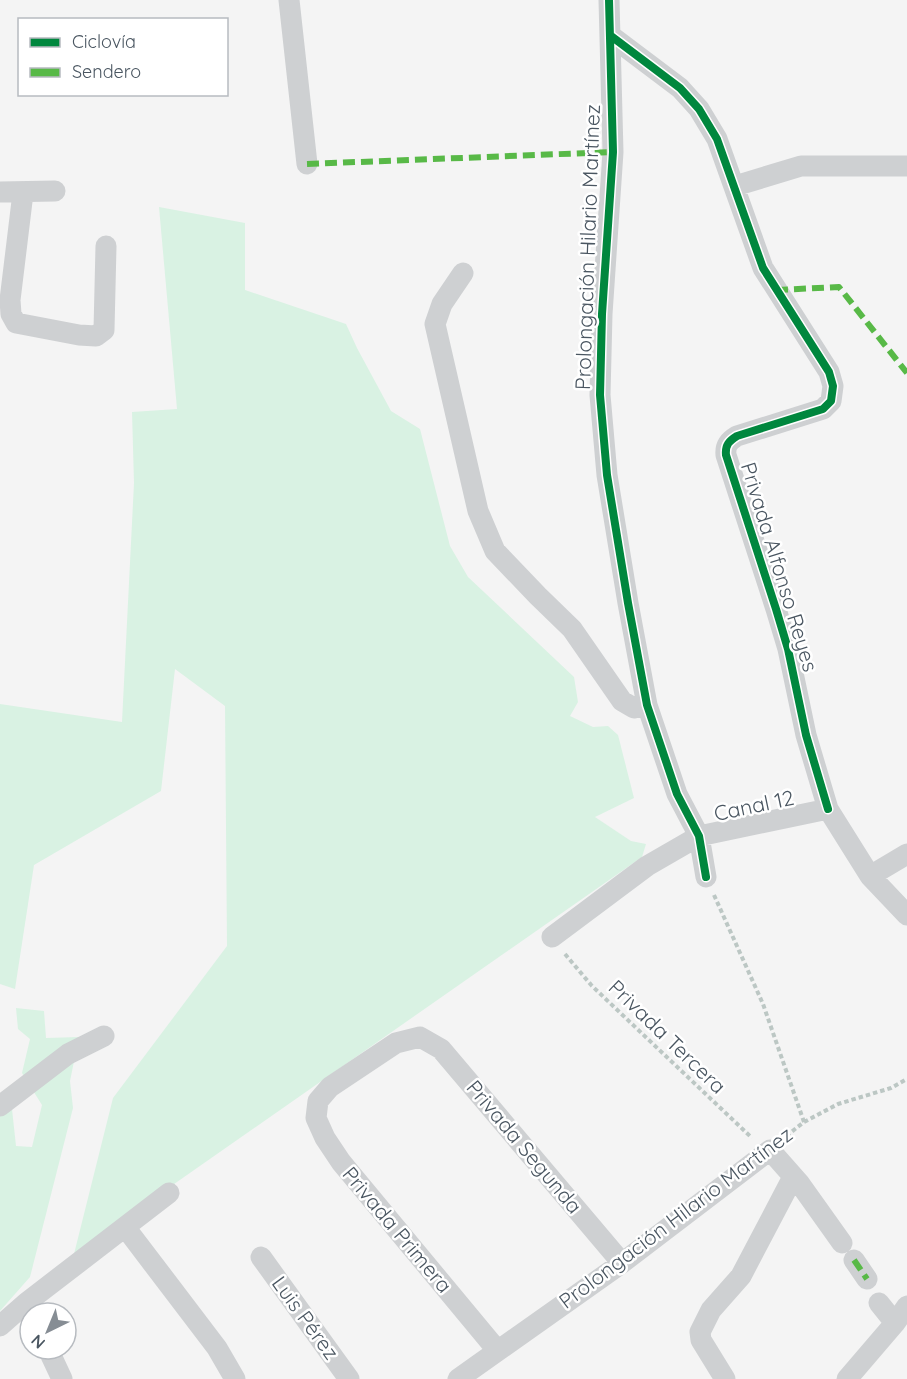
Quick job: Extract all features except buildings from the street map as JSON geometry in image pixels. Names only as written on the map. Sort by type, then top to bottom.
[{"type":"street","points":[[289,0],[307,164]]},
{"type":"street","name":"Prolongación Hilario Martínez","points":[[609,0],[613,152],[602,314],[600,395],[607,475],[627,603],[647,705],[677,794],[699,836],[706,878]]},
{"type":"street","points":[[611,36],[680,88],[699,109],[717,139],[735,186],[801,166],[907,166]]},
{"type":"street","name":"Privada Alfonso Reyes","points":[[735,186],[763,268],[829,372],[833,386],[831,401],[822,409],[737,436],[729,441],[725,448],[785,639],[806,735],[828,809]]},
{"type":"street","points":[[0,192],[55,191]]},
{"type":"street","points":[[23,192],[10,300],[10,314],[16,323],[79,335],[96,336],[104,330],[106,246]]},
{"type":"street","points":[[463,273],[441,304],[435,324],[478,511],[495,551],[572,629],[622,701],[634,708],[647,705]]},
{"type":"street","name":"Canal 12","points":[[552,937],[647,866],[699,836],[828,809],[870,876],[907,915]]},
{"type":"street","points":[[870,876],[907,854]]},
{"type":"street","points":[[0,1106],[68,1054],[104,1036]]},
{"type":"street","name":"Privada Segunda","points":[[318,1101],[330,1087],[396,1043],[420,1037],[441,1049],[622,1263]]},
{"type":"street","name":"Privada Primera","points":[[318,1101],[316,1118],[325,1138],[341,1162],[497,1350]]},
{"type":"street","points":[[770,1150],[793,1177],[867,1279]]},
{"type":"street","name":"Prolongación Hilario Martínez","points":[[458,1379],[622,1263],[770,1150]]},
{"type":"street","points":[[721,1377],[701,1340],[700,1332],[711,1310],[741,1276],[793,1177]]},
{"type":"street","points":[[37,1301],[169,1193]]},
{"type":"street","points":[[125,1227],[217,1348],[235,1379]]},
{"type":"street","name":"Luis Pérez","points":[[261,1257],[349,1379]]},
{"type":"street","points":[[879,1303],[888,1330]]},
{"type":"street","points":[[847,1379],[907,1306]]},
{"type":"street","points":[[0,1326],[18,1315]]},
{"type":"street","points":[[54,1361],[62,1379]]},
{"type":"path","points":[[804,1122],[838,1104],[891,1088],[907,1079]]},
{"type":"green space","points":[[159,207],[245,223],[245,290],[346,324],[391,411],[420,429],[450,546],[468,577],[574,677],[578,702],[570,716],[593,727],[608,726],[618,735],[634,798],[595,817],[631,841],[646,844],[642,857],[74,1254],[113,1098],[227,946],[225,706],[175,669],[161,791],[34,865],[15,989],[0,984],[0,704],[122,722],[134,483],[132,412],[177,409]]},
{"type":"green space","points":[[16,1008],[44,1011],[46,1038],[79,1037],[70,1081],[73,1108],[30,1277],[0,1311],[0,1100],[12,1109],[16,1146],[32,1147],[42,1105],[22,1073],[30,1039],[18,1029]]},
{"type":"marked path","points":[[307,164],[613,152]]},
{"type":"marked path","points":[[776,290],[839,287],[907,373]]},
{"type":"marked path","points":[[854,1260],[867,1279]]},
{"type":"cycle path","points":[[609,0],[613,152],[602,314],[600,395],[607,475],[647,705],[677,794],[699,836],[706,877]]},
{"type":"cycle path","points":[[611,36],[680,88],[699,109],[717,139],[763,268],[829,372],[833,386],[831,401],[823,409],[737,436],[726,449],[788,649],[806,735],[828,809]]}]
